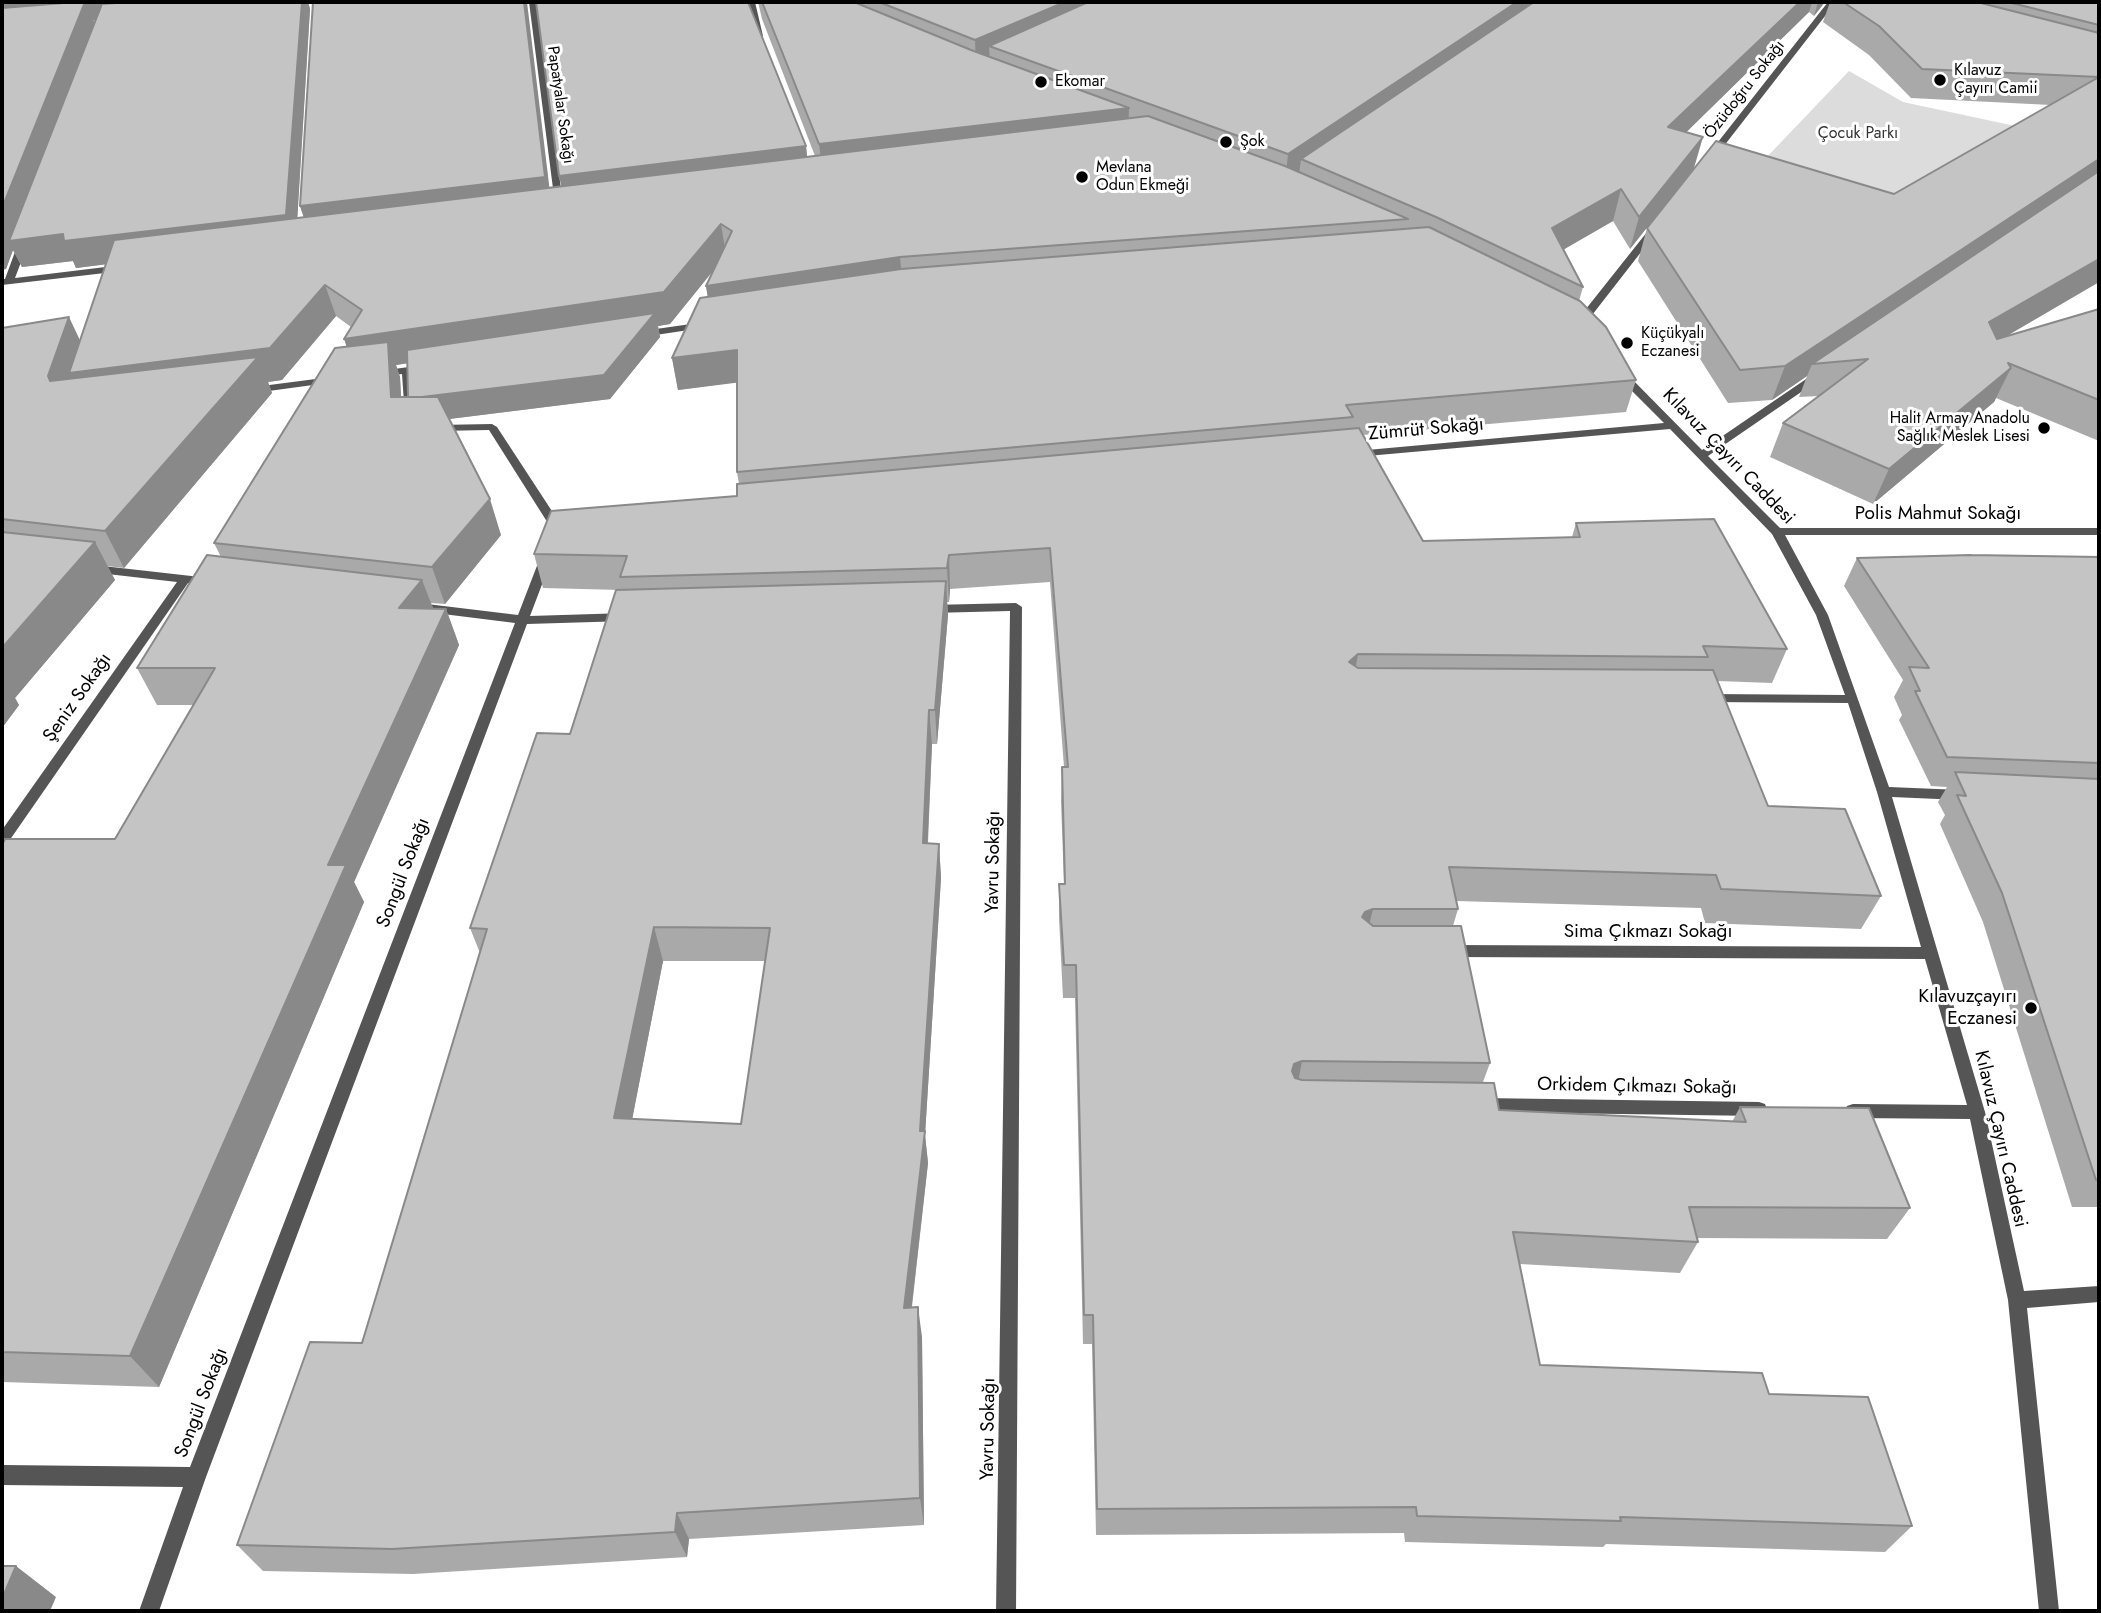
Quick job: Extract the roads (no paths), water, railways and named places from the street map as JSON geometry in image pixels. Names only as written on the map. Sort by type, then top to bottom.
[{"type":"street","name":"Papatyalar Sokağı","points":[[532,2],[561,213],[547,214]]},
{"type":"street","points":[[751,2],[765,45]]},
{"type":"street","name":"Özüdoğru Sokağı","points":[[1704,165],[1832,2]]},
{"type":"street","points":[[1576,330],[1662,219]]},
{"type":"street","points":[[5,282],[28,230]]},
{"type":"street","points":[[5,282],[135,266]]},
{"type":"street","points":[[117,281],[122,268]]},
{"type":"street","points":[[628,336],[710,324]]},
{"type":"street","points":[[365,376],[435,366]]},
{"type":"street","name":"Kılavuz Çayırı Caddesi","points":[[1615,367],[1777,532],[1822,615],[1853,699],[1884,792],[1977,1112],[2017,1300],[2049,1611]]},
{"type":"street","points":[[407,370],[409,429]]},
{"type":"street","points":[[1702,455],[1827,370]]},
{"type":"street","points":[[241,392],[338,379]]},
{"type":"street","name":"Zümrüt Sokağı","points":[[1337,456],[1672,426]]},
{"type":"street","points":[[423,429],[492,427],[552,539],[571,526]]},
{"type":"street","name":"Polis Mahmut Sokağı","points":[[1777,532],[2099,531]]},
{"type":"street","name":"Songül Sokağı","points":[[149,1611],[196,1477],[552,539]]},
{"type":"street","points":[[80,568],[225,584]]},
{"type":"street","name":"Şeniz Sokağı","points":[[2,840],[185,579]]},
{"type":"street","points":[[415,607],[523,620],[646,617]]},
{"type":"street","name":"Yavru Sokağı","points":[[920,609],[1016,607],[1006,1611]]},
{"type":"street","points":[[1686,698],[1853,699]]},
{"type":"street","points":[[1884,792],[1978,796]]},
{"type":"street","name":"Sima Çıkmazı Sokağı","points":[[1434,951],[1932,953]]},
{"type":"street","name":"Orkidem Çıkmazı Sokağı","points":[[1463,1105],[1783,1110]]},
{"type":"street","points":[[1838,1110],[1977,1112]]},
{"type":"street","points":[[2017,1300],[2099,1294]]},
{"type":"street","points":[[2,1475],[196,1477]]},
{"type":"place","name":"Kılavuz Çayırı Camii","points":[[1940,80]]},
{"type":"place","name":"Ekomar","points":[[1041,82]]},
{"type":"place","name":"Şok","points":[[1226,142]]},
{"type":"place","name":"Mevlana Odun Ekmeği","points":[[1082,177]]},
{"type":"place","name":"Küçükyalı Eczanesi","points":[[1627,343]]},
{"type":"place","name":"Halit Armay Anadolu Sağlık Meslek Lisesi","points":[[2044,428]]},
{"type":"place","name":"Kılavuzçayırı Eczanesi","points":[[2031,1008]]},
{"type":"park label","name":"Çocuk Parkı","points":[[1858,134]]}]
